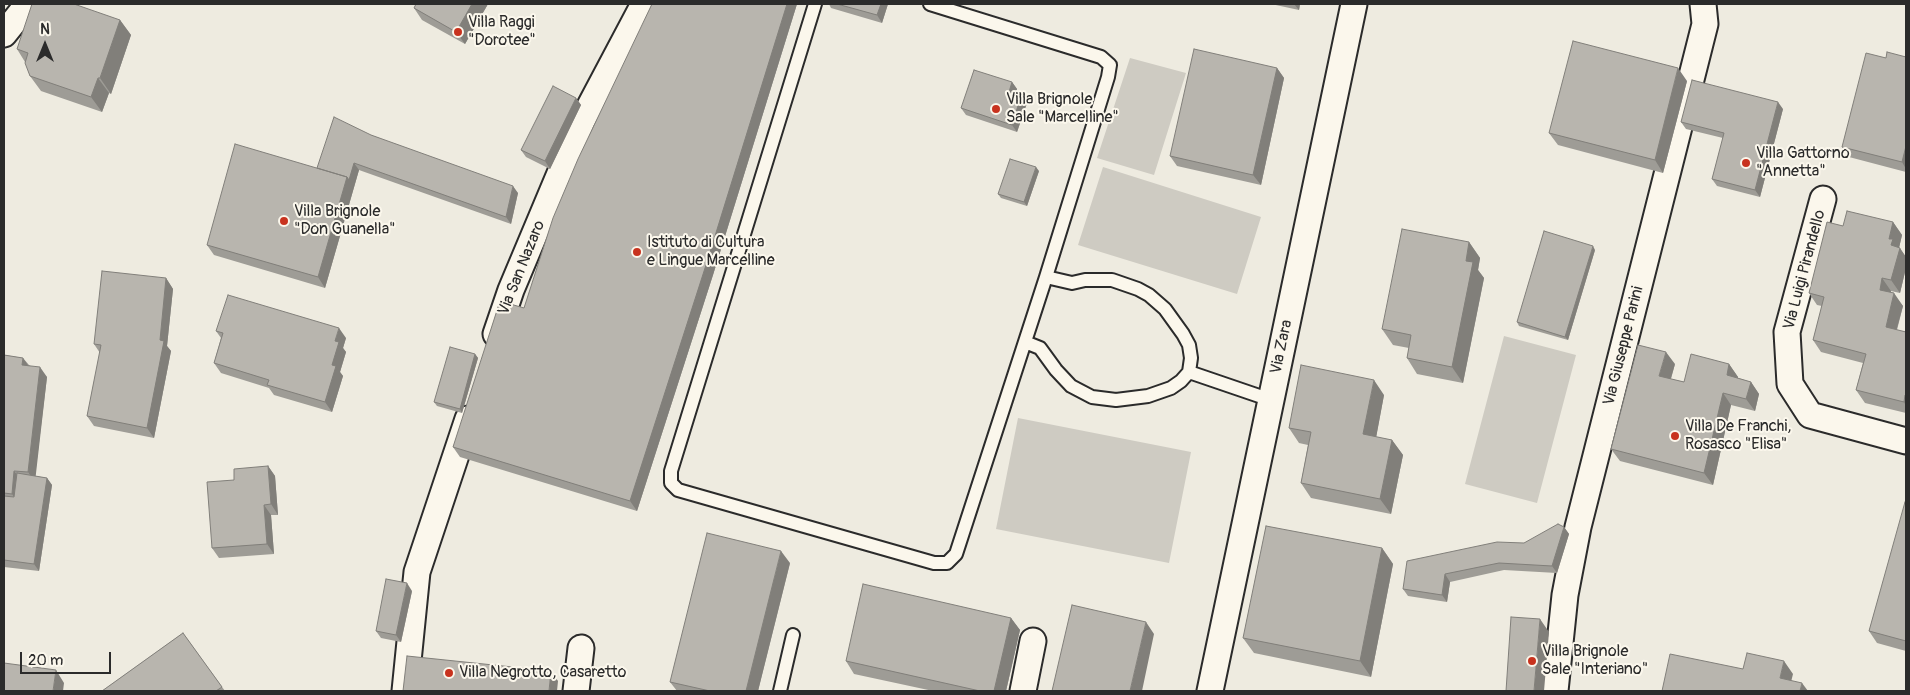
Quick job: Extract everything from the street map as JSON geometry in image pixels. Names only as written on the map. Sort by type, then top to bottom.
[{"type":"street","points":[[4,34],[28,4]]},
{"type":"street","name":"Via San Nazaro","points":[[489,356],[511,290],[582,121],[644,4]]},
{"type":"street","name":"Via Zara","points":[[1210,691],[1354,4]]},
{"type":"street","name":"Via Giuseppe Parini","points":[[1555,691],[1565,595],[1578,527],[1705,24],[1703,4]]},
{"type":"street","name":"Via Luigi Pirandello","points":[[1823,200],[1787,332],[1790,384],[1810,415],[1906,440]]},
{"type":"street","points":[[405,691],[417,572],[476,393]]},
{"type":"street","points":[[1023,691],[1033,641]]},
{"type":"street","points":[[576,691],[582,648]]},
{"type":"lane","points":[[815,4],[671,471],[671,483],[678,490],[934,563],[947,563],[956,554],[1046,278],[1108,77],[1110,65],[1101,56],[930,4]]},
{"type":"lane","points":[[1025,342],[1040,348],[1056,370],[1071,386],[1092,397],[1125,399],[1162,392],[1181,381],[1189,372],[1191,358],[1189,345],[1184,334],[1165,309],[1149,295],[1112,280],[1085,280],[1072,283],[1046,278]]},
{"type":"lane","points":[[1189,372],[1271,400]]},
{"type":"lane","points":[[780,691],[792,635]]},
{"type":"shaded area","points":[[1130,58],[1186,73],[1154,175],[1097,158]]},
{"type":"shaded area","points":[[1103,167],[1261,217],[1237,294],[1078,245]]},
{"type":"shaded area","points":[[1504,336],[1576,355],[1537,503],[1465,484]]},
{"type":"shaded area","points":[[1018,418],[1191,452],[1169,563],[996,529]]},
{"type":"building","points":[[32,4],[74,4],[120,20],[100,78],[98,78],[91,97],[30,76],[25,63],[28,53],[17,49]]},
{"type":"building","points":[[416,4],[472,4],[456,32],[414,8]]},
{"type":"building","name":"Istituto di Cultura e Lingue Marcelline","points":[[652,4],[787,4],[630,501],[453,447],[500,301],[524,308],[553,218],[578,159]]},
{"type":"building","points":[[837,4],[881,4],[877,15]]},
{"type":"building","points":[[1573,41],[1678,68],[1655,160],[1549,133]]},
{"type":"building","points":[[1194,49],[1277,68],[1253,175],[1170,156]]},
{"type":"building","points":[[1887,52],[1906,57],[1906,146],[1902,162],[1842,147],[1866,53],[1886,58]]},
{"type":"building","name":"Villa Brignole Sale \"Marcelline\"","points":[[974,70],[1012,82],[1009,92],[1021,96],[1012,125],[961,108]]},
{"type":"building","name":"Villa Gattorno \"Annetta\"","points":[[1692,80],[1778,102],[1755,190],[1712,179],[1724,133],[1681,122]]},
{"type":"building","points":[[553,86],[576,98],[545,161],[521,150]]},
{"type":"building","points":[[334,117],[371,135],[513,186],[506,217],[354,163],[349,180],[347,177],[317,168]]},
{"type":"building","name":"Villa Brignole \"Don Guanella\"","points":[[235,144],[347,177],[318,277],[207,245]]},
{"type":"building","points":[[1010,159],[1036,167],[1024,202],[998,194]]},
{"type":"building","points":[[1847,211],[1893,222],[1889,239],[1893,239],[1891,245],[1900,248],[1891,280],[1882,278],[1880,290],[1894,293],[1886,327],[1906,332],[1906,395],[1904,402],[1856,390],[1866,354],[1813,340],[1824,297],[1809,293],[1827,222],[1843,226]]},
{"type":"building","points":[[1402,229],[1469,242],[1466,261],[1473,262],[1452,367],[1407,358],[1411,335],[1382,329]]},
{"type":"building","points":[[1544,231],[1593,246],[1565,337],[1517,322]]},
{"type":"building","points":[[102,271],[166,278],[160,340],[164,341],[147,428],[87,416],[101,345],[94,344]]},
{"type":"building","points":[[228,295],[339,328],[335,341],[339,342],[332,365],[336,366],[325,402],[267,385],[269,380],[214,363],[223,333],[216,331]]},
{"type":"building","name":"Villa De Franchi, Rosasco \"Elisa\"","points":[[1638,345],[1666,352],[1659,376],[1684,382],[1691,354],[1729,364],[1727,375],[1751,382],[1746,399],[1723,393],[1704,473],[1611,449]]},
{"type":"building","points":[[450,347],[475,354],[460,409],[434,402]]},
{"type":"building","points":[[4,355],[23,358],[22,365],[40,367],[28,472],[14,471],[12,494],[4,493]]},
{"type":"building","points":[[1301,365],[1374,380],[1363,434],[1392,440],[1380,499],[1301,483],[1311,432],[1289,428]]},
{"type":"building","points":[[268,466],[271,504],[264,505],[267,544],[212,548],[207,482],[234,480],[234,469]]},
{"type":"building","points":[[17,473],[47,478],[34,564],[4,560],[4,496],[14,497]]},
{"type":"building","points":[[1906,502],[1906,641],[1869,631]]},
{"type":"building","points":[[1558,524],[1564,527],[1552,566],[1499,563],[1445,574],[1442,595],[1403,589],[1407,561],[1497,542],[1524,543]]},
{"type":"building","points":[[1266,526],[1382,548],[1360,661],[1243,638]]},
{"type":"building","points":[[707,533],[781,551],[746,691],[710,691],[670,682]]},
{"type":"building","points":[[386,579],[407,583],[396,635],[376,631]]},
{"type":"building","points":[[863,584],[1011,618],[994,691],[980,691],[846,661]]},
{"type":"building","points":[[1072,605],[1146,622],[1130,691],[1052,691]]},
{"type":"building","points":[[1511,617],[1540,619],[1534,691],[1506,691]]},
{"type":"building","points":[[183,633],[222,687],[216,691],[102,691]]},
{"type":"building","points":[[1747,653],[1784,661],[1780,678],[1802,683],[1800,691],[1662,691],[1670,654],[1743,669]]},
{"type":"building","name":"Villa Negrotto, Casaretto","points":[[407,656],[551,671],[549,691],[403,691]]},
{"type":"building","points":[[4,663],[56,670],[53,691],[4,691]]},
{"type":"place","name":"Villa Raggi \"Dorotee\"","points":[[458,32]]},
{"type":"place","name":"Villa Brignole Sale \"Marcelline\"","points":[[996,109]]},
{"type":"place","name":"Villa Gattorno \"Annetta\"","points":[[1746,163]]},
{"type":"place","name":"Villa Brignole \"Don Guanella\"","points":[[284,221]]},
{"type":"place","name":"Istituto di Cultura e Lingue Marcelline","points":[[637,252]]},
{"type":"place","name":"Villa De Franchi, Rosasco \"Elisa\"","points":[[1675,436]]},
{"type":"place","name":"Villa Brignole Sale \"Interiano\"","points":[[1532,661]]},
{"type":"place","name":"Villa Negrotto, Casaretto","points":[[449,673]]}]
